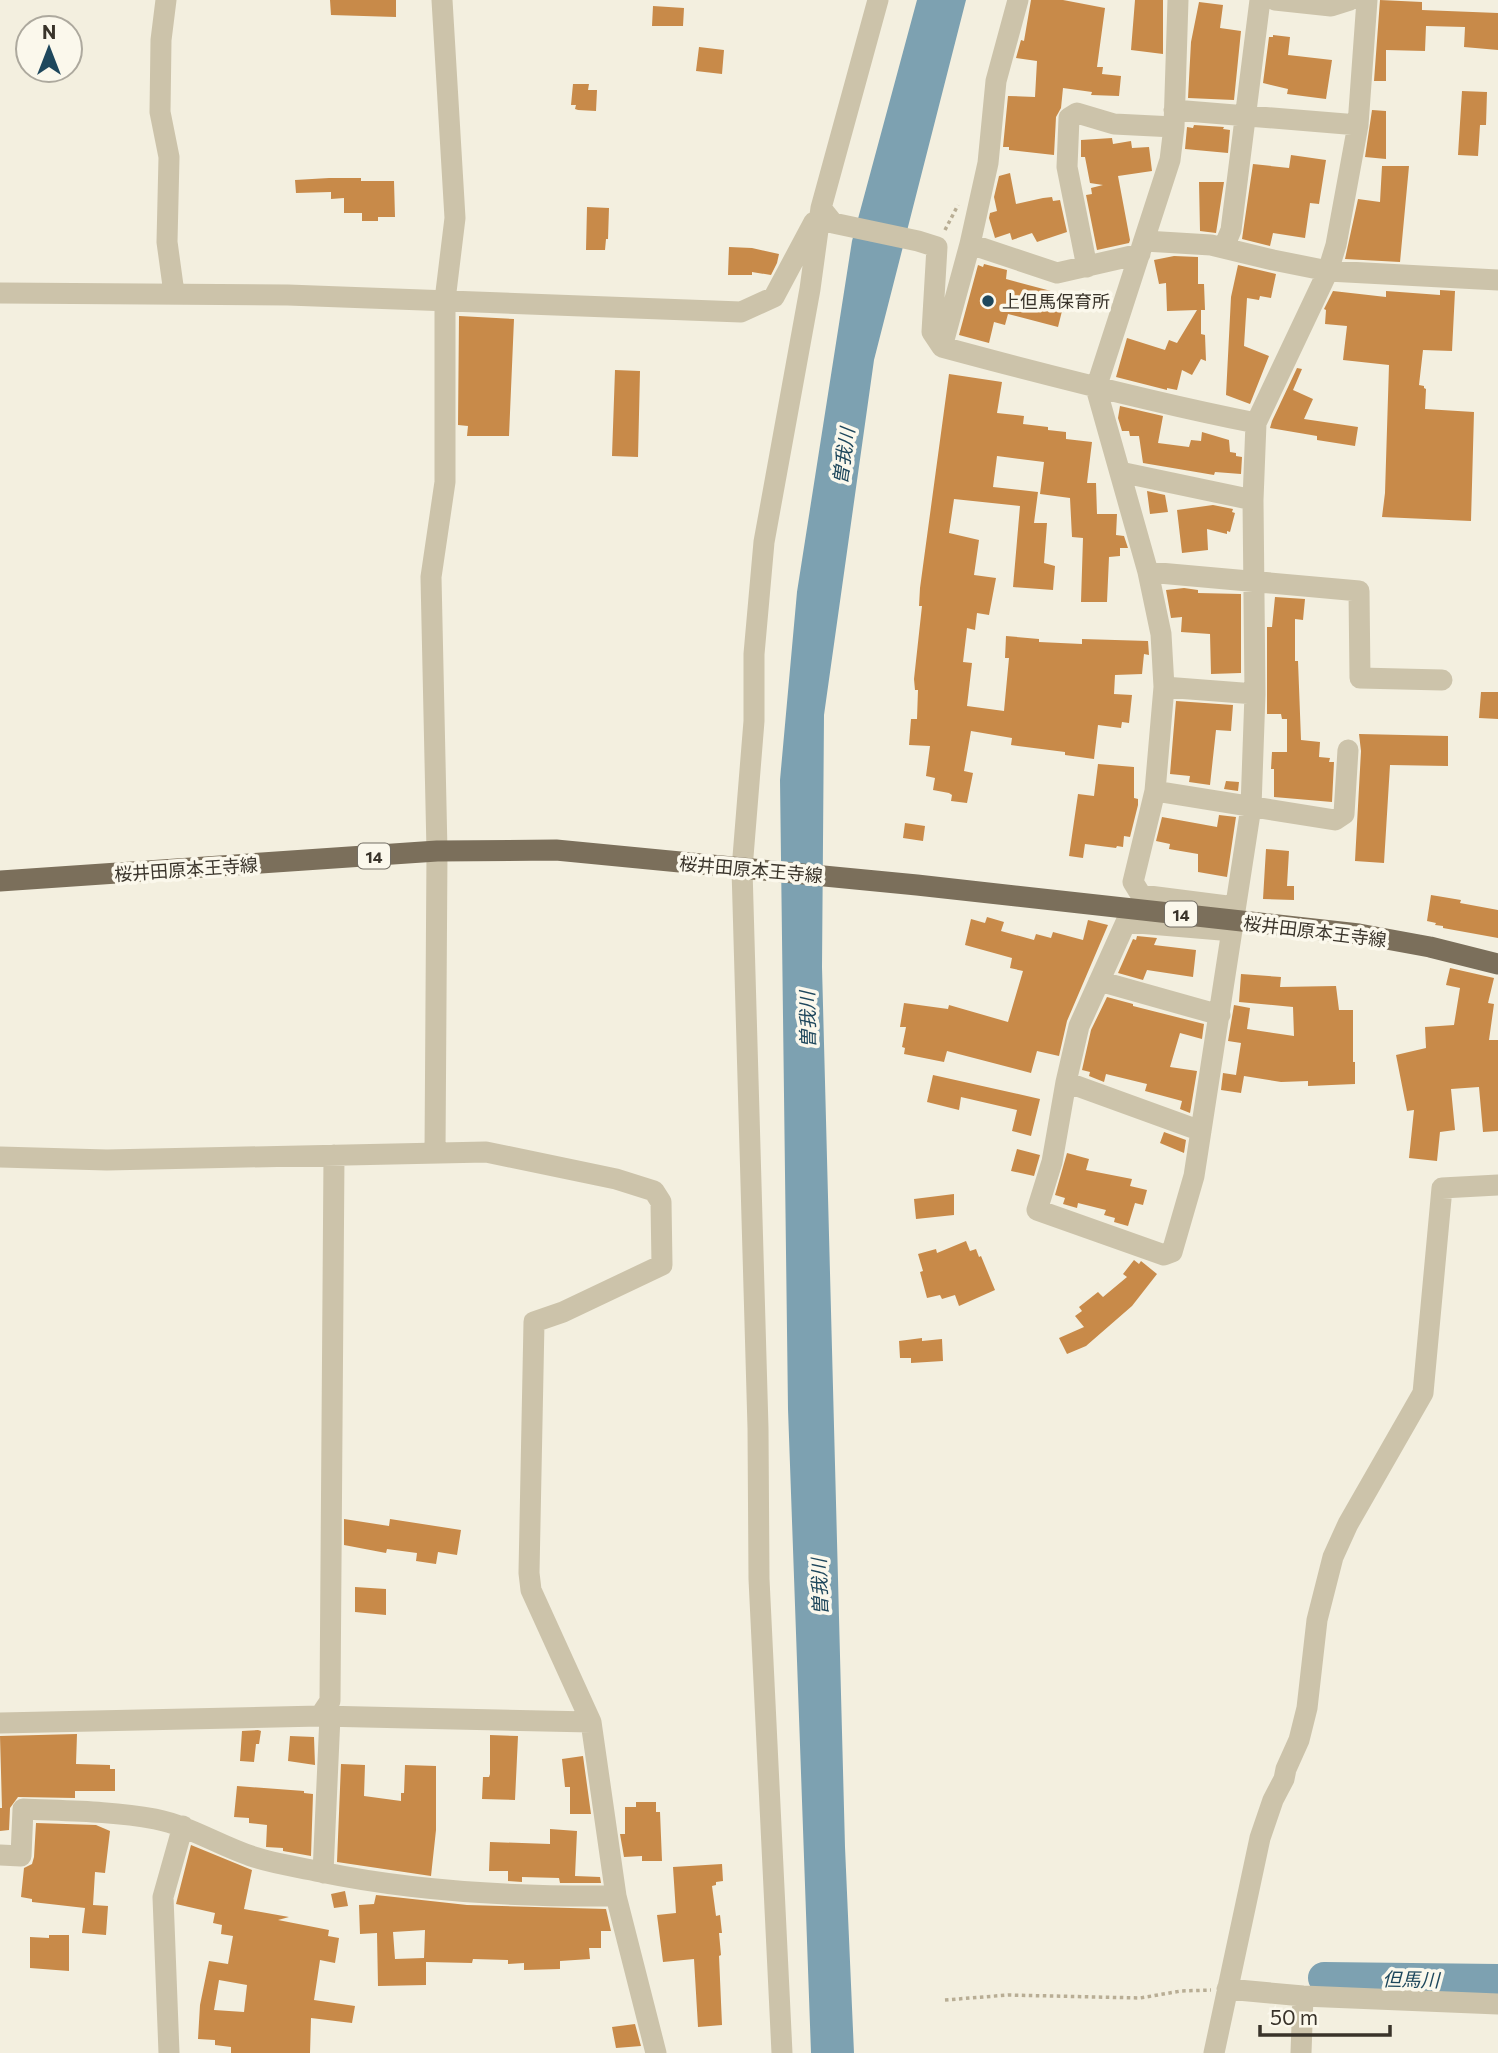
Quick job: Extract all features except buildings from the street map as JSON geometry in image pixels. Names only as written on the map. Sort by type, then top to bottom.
[{"type":"main road","name":"桜井田原本王寺線","points":[[0,881],[437,851],[556,850],[1234,914],[1430,947],[1498,964]]},
{"type":"street","points":[[166,0],[161,40],[160,112],[169,157],[167,242],[174,293]]},
{"type":"street","points":[[435,1152],[437,851],[431,577],[445,482],[445,300],[455,218],[442,0]]},
{"type":"street","points":[[782,2053],[759,1579],[745,869],[754,721],[754,654],[764,542],[810,289],[878,0]]},
{"type":"street","points":[[942,347],[970,244],[988,163],[996,81],[1018,0]]},
{"type":"street","points":[[1178,0],[1170,160],[1096,388],[1147,572],[1161,634],[1164,687],[1155,791],[1133,882],[1141,895],[1234,914]]},
{"type":"street","points":[[1224,247],[1231,230],[1260,0]]},
{"type":"street","points":[[1275,0],[1331,6],[1350,0]]},
{"type":"street","points":[[1234,914],[1221,930],[1126,922],[1079,1026],[1052,1162],[1037,1210],[1164,1255],[1172,1252],[1194,1177],[1251,807],[1255,694],[1253,500],[1256,423],[1328,271],[1336,245],[1358,125],[1367,0]]},
{"type":"street","points":[[1087,267],[1067,167],[1069,118],[1077,113],[1114,124],[1245,116],[1358,125]]},
{"type":"street","points":[[0,293],[174,293],[741,312],[774,298],[827,216]]},
{"type":"street","points":[[827,216],[937,247],[932,331],[942,347],[1096,388],[1256,423]]},
{"type":"street","points":[[970,244],[1057,274],[1087,267],[1142,247],[1211,244],[1328,271],[1498,280]]},
{"type":"street","points":[[1120,472],[1253,500]]},
{"type":"street","points":[[1147,572],[1359,592],[1360,678],[1441,680]]},
{"type":"street","points":[[1164,687],[1255,694]]},
{"type":"street","points":[[1155,791],[1335,820],[1344,814],[1348,750]]},
{"type":"street","points":[[1099,981],[1220,1015]]},
{"type":"street","points":[[1066,1082],[1201,1131]]},
{"type":"street","points":[[0,1157],[107,1160],[486,1152],[616,1179],[654,1191],[660,1202],[662,1265],[563,1312],[534,1322],[531,1590],[591,1722],[616,1896],[656,2053]]},
{"type":"street","points":[[323,1873],[325,1716],[330,1701],[334,1155]]},
{"type":"street","points":[[1214,2053],[1260,1838],[1299,1740],[1307,1708],[1317,1620],[1333,1558],[1348,1524],[1423,1393],[1442,1188],[1498,1185]]},
{"type":"street","points":[[0,1723],[325,1716],[591,1722]]},
{"type":"street","points":[[0,1855],[22,1856],[23,1809],[114,1814],[183,1826],[253,1857],[323,1873],[431,1889],[616,1896]]},
{"type":"street","points":[[169,2053],[163,1897],[183,1826]]},
{"type":"street","points":[[1227,1989],[1303,1996],[1498,2004]]},
{"type":"street","points":[[1301,2053],[1303,1996]]},
{"type":"path","points":[[945,2000],[1007,1994],[1140,1998],[1181,1990],[1227,1989]]},
{"type":"water","name":"曽我川","points":[[917,0],[966,0],[874,360],[824,715],[822,967],[845,1847],[854,2053],[811,2053],[788,1409],[780,780],[797,592],[852,241]]},
{"type":"waterway","name":"但馬川","points":[[1324,1978],[1498,1980]]},
{"type":"place","name":"上但馬保育所","points":[[988,301]]}]
